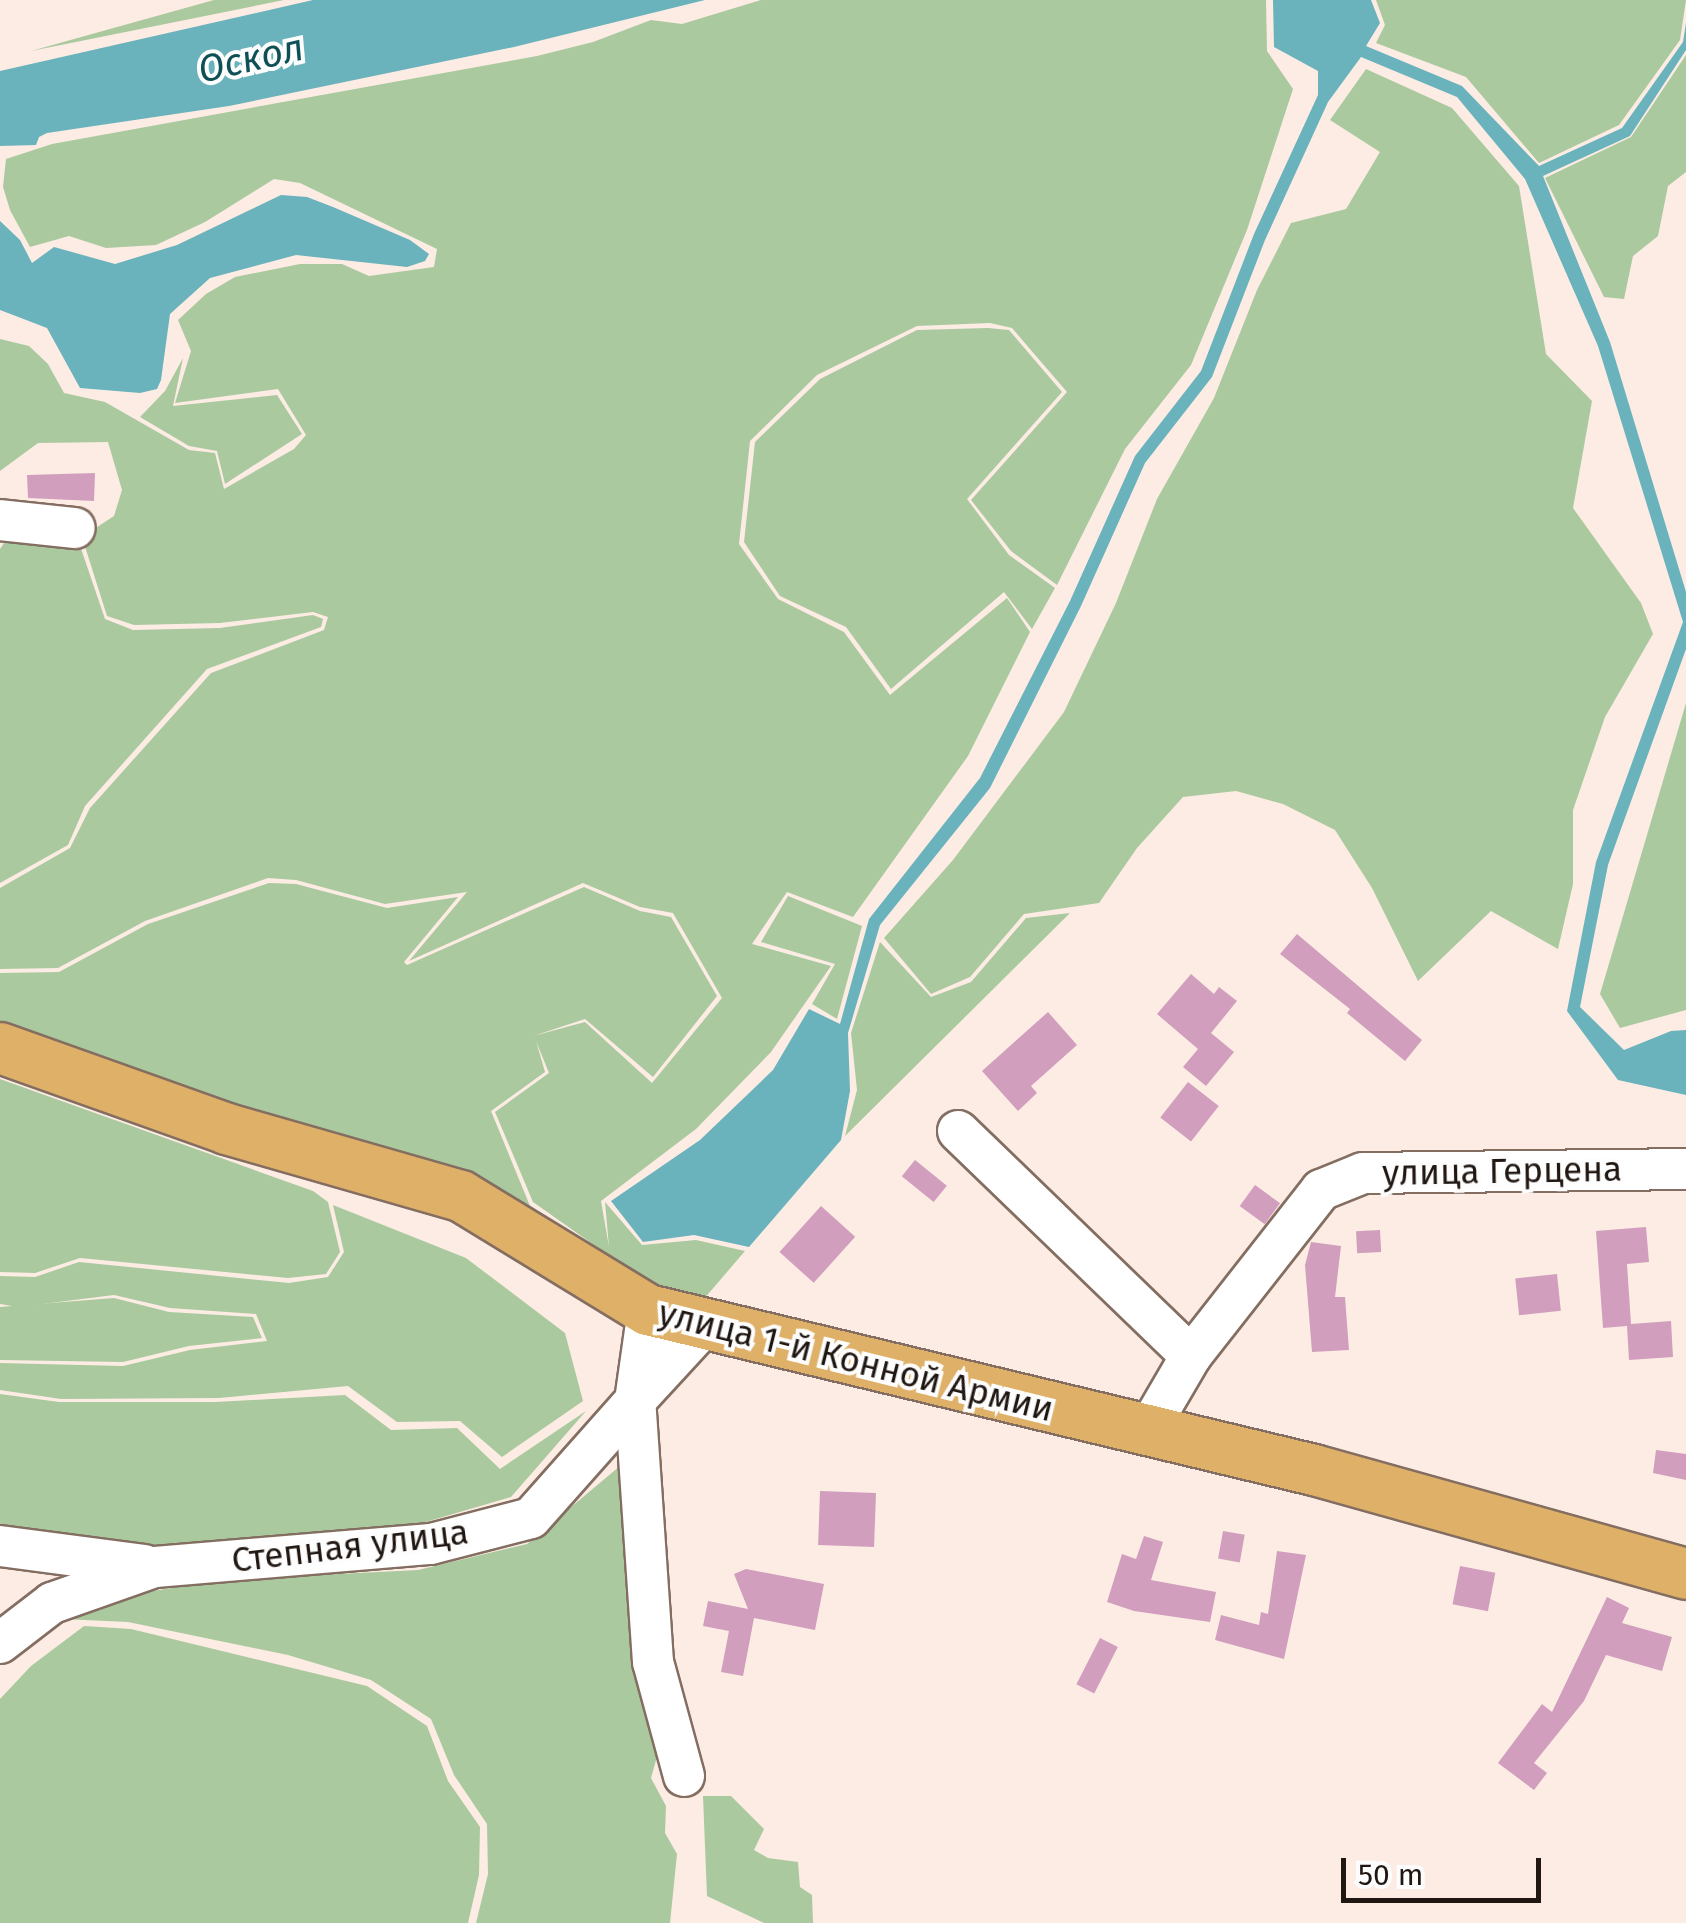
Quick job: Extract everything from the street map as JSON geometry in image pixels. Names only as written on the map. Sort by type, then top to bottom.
[{"type":"main road","name":"улица 1-й Конной Армии","points":[[0,1048],[227,1129],[461,1196],[648,1310],[1146,1433],[1314,1470],[1686,1574]]},
{"type":"street","points":[[0,520],[75,528]]},
{"type":"street","points":[[958,1131],[1191,1356]]},
{"type":"street","name":"улица Герцена","points":[[1146,1433],[1191,1356],[1321,1190],[1363,1173],[1686,1169]]},
{"type":"street","points":[[648,1310],[635,1400],[653,1662],[684,1776]]},
{"type":"street","name":"Степная улица","points":[[0,1644],[52,1603],[155,1567],[431,1544],[531,1518],[704,1326]]},
{"type":"street","points":[[0,1546],[155,1567]]},
{"type":"green space","points":[[214,0],[284,0],[31,51]]},
{"type":"green space","points":[[761,0],[1266,0],[1267,51],[1293,89],[1247,230],[1191,365],[1125,449],[1057,585],[1011,551],[971,500],[1067,392],[1012,328],[990,323],[917,326],[817,375],[750,441],[739,544],[778,599],[844,632],[890,695],[1007,598],[1030,632],[968,756],[853,917],[787,892],[752,944],[831,966],[771,1052],[696,1129],[601,1201],[609,1247],[605,1202],[642,1245],[696,1240],[745,1251],[703,1300],[623,1274],[0,1021],[0,973],[59,972],[148,924],[269,883],[296,884],[387,908],[458,897],[404,962],[407,965],[584,887],[640,911],[671,917],[717,996],[653,1077],[585,1019],[533,1036],[585,1022],[652,1083],[722,998],[673,913],[640,907],[583,883],[409,961],[467,892],[385,904],[296,880],[268,878],[145,921],[58,968],[0,969],[0,888],[70,848],[90,808],[211,673],[324,630],[328,617],[313,612],[220,623],[134,625],[107,616],[82,537],[114,516],[122,490],[108,442],[38,443],[0,471],[0,339],[29,346],[48,364],[64,393],[105,402],[189,450],[215,453],[224,489],[294,449],[306,435],[278,389],[175,403],[191,351],[178,320],[206,294],[235,277],[300,264],[342,264],[369,276],[434,267],[437,249],[300,183],[274,179],[205,222],[156,245],[106,248],[69,236],[30,247],[10,210],[3,187],[6,159],[52,144],[537,56],[593,42],[651,20],[682,24]],"holes":[[[536,1041],[549,1073],[495,1112],[533,1202],[611,1257],[530,1206],[491,1111],[545,1072]]]},
{"type":"green space","points":[[1376,0],[1686,0],[1680,40],[1619,125],[1539,163],[1466,77],[1376,43],[1385,25]]},
{"type":"green space","points":[[1686,55],[1686,172],[1668,186],[1658,236],[1633,256],[1624,299],[1604,297],[1545,178],[1631,137]]},
{"type":"green space","points":[[1366,69],[1452,108],[1519,186],[1546,354],[1592,401],[1573,508],[1641,603],[1653,634],[1605,717],[1573,810],[1573,884],[1558,949],[1491,911],[1418,981],[1372,888],[1335,830],[1283,804],[1236,791],[1183,797],[1137,848],[1099,903],[1024,914],[970,977],[931,994],[884,938],[953,860],[1064,712],[1116,603],[1157,499],[1214,398],[1257,290],[1291,223],[1346,209],[1380,152],[1330,120]]},
{"type":"green space","points":[[917,330],[1009,330],[1062,392],[967,499],[1009,555],[1055,588],[1032,629],[1004,592],[891,689],[846,627],[780,596],[744,542],[755,442],[820,379]]},
{"type":"green space","points":[[183,358],[173,406],[277,395],[302,434],[225,484],[217,451],[189,446],[140,417],[165,391]]},
{"type":"green space","points":[[13,530],[77,537],[105,619],[133,630],[220,628],[313,615],[323,619],[321,627],[207,669],[85,806],[68,845],[0,883],[0,549]]},
{"type":"green space","points":[[1686,703],[1686,1010],[1620,1028],[1600,994]]},
{"type":"green space","points":[[788,896],[862,926],[837,1019],[812,1004],[835,964],[761,942]]},
{"type":"green space","points":[[1070,913],[845,1136],[857,1090],[851,1033],[880,942],[931,997],[971,982],[1026,918]]},
{"type":"green space","points":[[0,1079],[313,1191],[328,1202],[340,1252],[326,1274],[288,1278],[80,1258],[35,1273],[0,1272]]},
{"type":"green space","points":[[333,1205],[466,1258],[565,1333],[583,1401],[502,1457],[460,1421],[397,1422],[348,1386],[219,1398],[61,1399],[0,1390],[0,1363],[123,1366],[190,1350],[267,1341],[256,1314],[170,1308],[114,1295],[18,1307],[0,1304],[0,1276],[35,1277],[79,1262],[289,1283],[328,1277],[344,1252]]},
{"type":"green space","points":[[114,1298],[169,1312],[253,1317],[262,1338],[189,1346],[123,1362],[0,1360],[0,1307]]},
{"type":"green space","points":[[0,1394],[59,1402],[216,1402],[345,1395],[391,1430],[457,1428],[500,1469],[586,1411],[511,1497],[378,1536],[151,1549],[0,1532]]},
{"type":"green space","points":[[620,1466],[658,1753],[651,1778],[666,1806],[665,1833],[677,1854],[670,1923],[476,1923],[488,1874],[487,1824],[454,1775],[431,1719],[371,1680],[288,1655],[128,1622],[62,1619],[85,1603],[217,1580],[418,1570],[527,1544]]},
{"type":"green space","points":[[84,1626],[131,1629],[367,1686],[427,1726],[448,1781],[480,1827],[479,1875],[468,1923],[0,1923],[0,1699],[31,1666]]},
{"type":"green space","points":[[703,1796],[731,1796],[764,1829],[754,1850],[768,1858],[798,1862],[800,1887],[812,1895],[813,1923],[764,1923],[707,1896]]},
{"type":"water","name":"Оскол","points":[[313,0],[705,0],[514,47],[229,106],[47,133],[39,137],[36,145],[0,146],[0,71]]},
{"type":"water","points":[[1273,0],[1371,0],[1380,23],[1366,46],[1462,86],[1539,166],[1622,128],[1683,42],[1686,23],[1686,50],[1630,136],[1543,176],[1610,342],[1686,592],[1686,649],[1608,865],[1580,1007],[1624,1050],[1671,1031],[1686,1030],[1686,1095],[1618,1080],[1567,1011],[1596,862],[1683,622],[1598,346],[1525,179],[1457,97],[1361,57],[1328,102],[1265,240],[1212,377],[1145,463],[1081,606],[990,788],[880,925],[848,1033],[850,1091],[841,1140],[749,1247],[694,1235],[643,1242],[611,1201],[700,1140],[773,1070],[809,1009],[840,1024],[869,919],[980,778],[1070,601],[1135,456],[1201,371],[1254,234],[1318,95],[1318,71],[1274,47]]},
{"type":"water","points":[[281,195],[307,197],[333,207],[410,240],[429,254],[425,261],[407,267],[296,255],[210,278],[170,314],[161,380],[157,389],[140,393],[80,388],[47,328],[0,310],[0,221],[20,240],[32,263],[54,247],[115,264],[177,245]]},
{"type":"building","points":[[95,473],[94,501],[28,498],[27,475]]},
{"type":"building","points":[[1297,934],[1422,1040],[1405,1061],[1347,1013],[1350,1009],[1280,954]]},
{"type":"building","points":[[1191,974],[1214,994],[1219,987],[1237,1001],[1211,1033],[1234,1052],[1206,1086],[1183,1067],[1198,1049],[1157,1014]]},
{"type":"building","points":[[1048,1012],[1077,1045],[1031,1086],[1037,1093],[1018,1111],[982,1071]]},
{"type":"building","points":[[1188,1082],[1219,1106],[1191,1141],[1160,1117]]},
{"type":"building","points":[[915,1160],[947,1186],[934,1202],[902,1176]]},
{"type":"building","points":[[1255,1185],[1280,1203],[1265,1224],[1240,1206]]},
{"type":"building","points":[[821,1206],[855,1237],[814,1283],[780,1252]]},
{"type":"building","points":[[1646,1227],[1649,1262],[1627,1264],[1631,1324],[1671,1321],[1673,1357],[1629,1360],[1627,1326],[1603,1328],[1596,1231]]},
{"type":"building","points":[[1380,1230],[1381,1252],[1357,1253],[1356,1231]]},
{"type":"building","points":[[1311,1242],[1341,1246],[1335,1297],[1345,1297],[1349,1350],[1312,1352],[1305,1265]]},
{"type":"building","points":[[1557,1274],[1561,1311],[1519,1315],[1515,1278]]},
{"type":"building","points":[[1656,1450],[1686,1454],[1686,1480],[1653,1473]]},
{"type":"building","points":[[820,1491],[876,1493],[874,1547],[818,1545]]},
{"type":"building","points":[[1223,1531],[1245,1535],[1240,1562],[1218,1559]]},
{"type":"building","points":[[1144,1536],[1163,1542],[1151,1580],[1216,1592],[1210,1622],[1134,1611],[1107,1602],[1122,1554],[1136,1559]]},
{"type":"building","points":[[1277,1551],[1306,1555],[1284,1659],[1215,1640],[1221,1615],[1259,1625],[1261,1612],[1268,1614]]},
{"type":"building","points":[[1460,1566],[1495,1573],[1488,1611],[1453,1604]]},
{"type":"building","points":[[746,1569],[824,1584],[815,1630],[754,1618],[743,1676],[721,1672],[729,1631],[703,1626],[708,1601],[748,1609],[734,1574]]},
{"type":"building","points":[[1607,1597],[1629,1608],[1622,1623],[1672,1637],[1662,1671],[1606,1655],[1584,1701],[1534,1763],[1547,1773],[1534,1790],[1498,1763],[1542,1704],[1552,1712]]},
{"type":"building","points":[[1100,1638],[1118,1647],[1094,1693],[1076,1684]]}]
